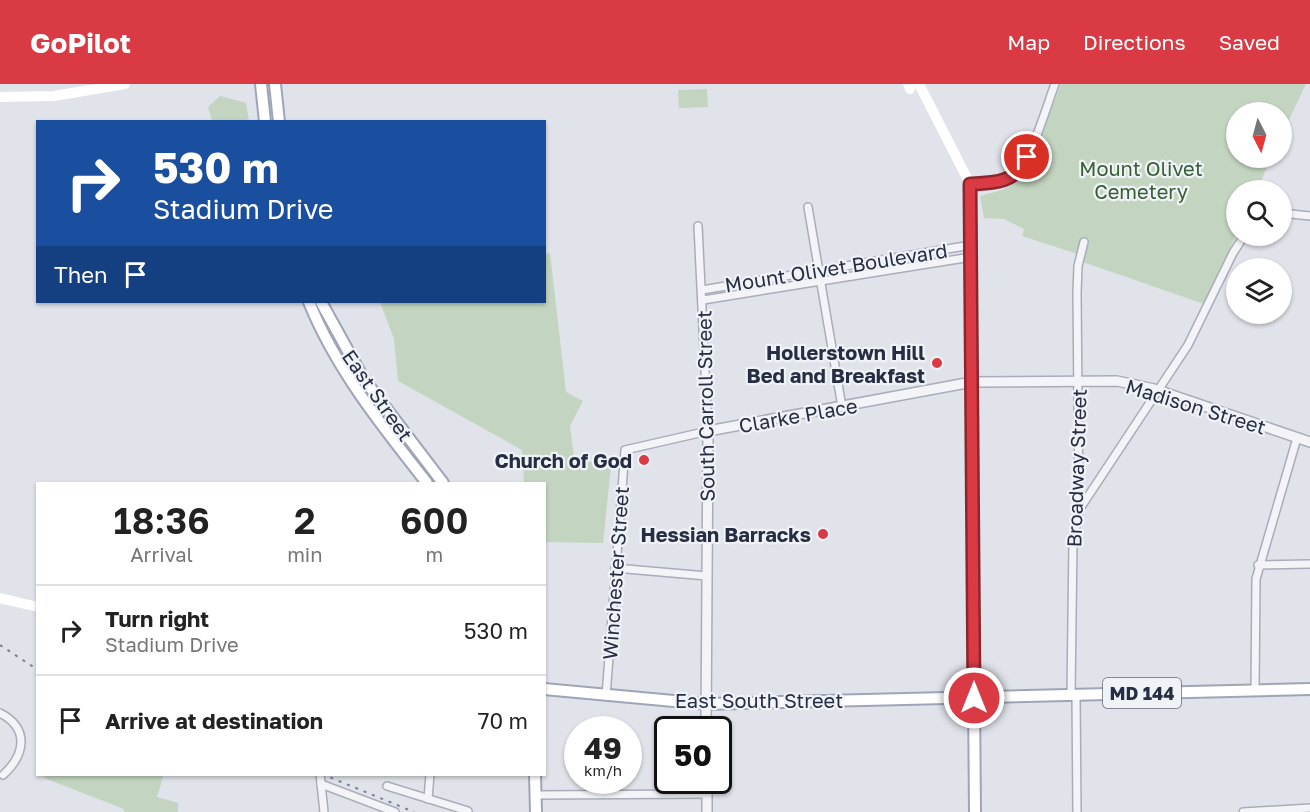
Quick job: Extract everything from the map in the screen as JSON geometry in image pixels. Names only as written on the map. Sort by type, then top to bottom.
[{"type":"main road","points":[[0,97],[54,96],[125,84]]},
{"type":"main road","points":[[259,84],[265,120]]},
{"type":"main road","points":[[277,84],[279,120]]},
{"type":"main road","points":[[915,85],[936,114],[970,184],[975,812]]},
{"type":"main road","name":"East Street","points":[[309,303],[328,345],[353,385],[426,482]]},
{"type":"main road","name":"East Street","points":[[322,303],[363,378],[442,482]]},
{"type":"main road","points":[[0,598],[36,607]]},
{"type":"main road","name":"East South Street","points":[[546,689],[706,704],[974,698]]},
{"type":"main road","name":"MD 144","points":[[974,698],[1310,689]]},
{"type":"main road","points":[[535,776],[536,812]]},
{"type":"street","points":[[970,184],[996,182],[1018,173],[1027,157],[1055,84]]},
{"type":"street","points":[[808,207],[842,407]]},
{"type":"street","points":[[1292,214],[1310,216]]},
{"type":"street","name":"South Carroll Street","points":[[698,226],[708,431],[706,716]]},
{"type":"street","name":"Broadway Street","points":[[1077,812],[1073,541],[1078,511],[1077,293],[1078,266],[1084,242]]},
{"type":"street","name":"Mount Olivet Boulevard","points":[[702,290],[971,245]]},
{"type":"street","points":[[1078,511],[1160,391],[1199,327],[1238,246]]},
{"type":"street","name":"Mount Olivet Boulevard","points":[[703,300],[971,257]]},
{"type":"street","name":"Madison Street","points":[[972,382],[1124,382],[1160,391],[1310,442]]},
{"type":"street","name":"Clarke Place","points":[[625,450],[708,431],[972,382]]},
{"type":"street","points":[[1255,690],[1258,565],[1297,438]]},
{"type":"street","name":"Winchester Street","points":[[606,696],[625,450]]},
{"type":"street","points":[[1258,565],[1310,564]]},
{"type":"street","points":[[615,568],[707,576]]},
{"type":"street","points":[[0,713],[16,722],[20,731],[19,756],[3,775]]},
{"type":"street","points":[[320,776],[324,812]]},
{"type":"street","points":[[428,799],[430,776]]},
{"type":"street","points":[[321,784],[395,812]]},
{"type":"street","points":[[387,786],[468,811]]},
{"type":"street","points":[[536,795],[707,795],[706,812]]},
{"type":"street","points":[[1243,812],[1310,808]]},
{"type":"green space","name":"Mount Olivet Cemetery","points":[[1061,84],[1306,84],[1292,113],[1292,102],[1226,102],[1226,168],[1267,168],[1261,180],[1226,180],[1226,246],[1231,246],[1204,304],[1083,262],[1084,256],[1022,236],[1024,229],[1004,219],[984,218],[980,196],[1002,190],[1023,179]]},
{"type":"green space","points":[[707,89],[708,107],[679,108],[678,90]]},
{"type":"green space","points":[[220,96],[246,103],[249,120],[212,120],[208,107]]},
{"type":"green space","points":[[550,253],[566,392],[583,401],[570,426],[575,465],[612,457],[603,543],[546,542],[546,482],[524,482],[522,450],[398,381],[394,339],[380,303],[546,303],[546,254]]},
{"type":"green space","points":[[44,776],[163,776],[157,797],[178,803],[178,812],[124,812],[124,809],[44,778]]},
{"type":"railway","points":[[0,645],[36,669]]},
{"type":"railway","points":[[327,776],[414,812]]},
{"type":"place","name":"Hollerstown Hill Bed and Breakfast","points":[[937,363]]},
{"type":"place","name":"Church of God","points":[[644,460]]},
{"type":"place","name":"Hessian Barracks","points":[[823,534]]},
{"type":"route","points":[[974,698],[970,184],[996,182],[1016,176],[1027,157]]}]
